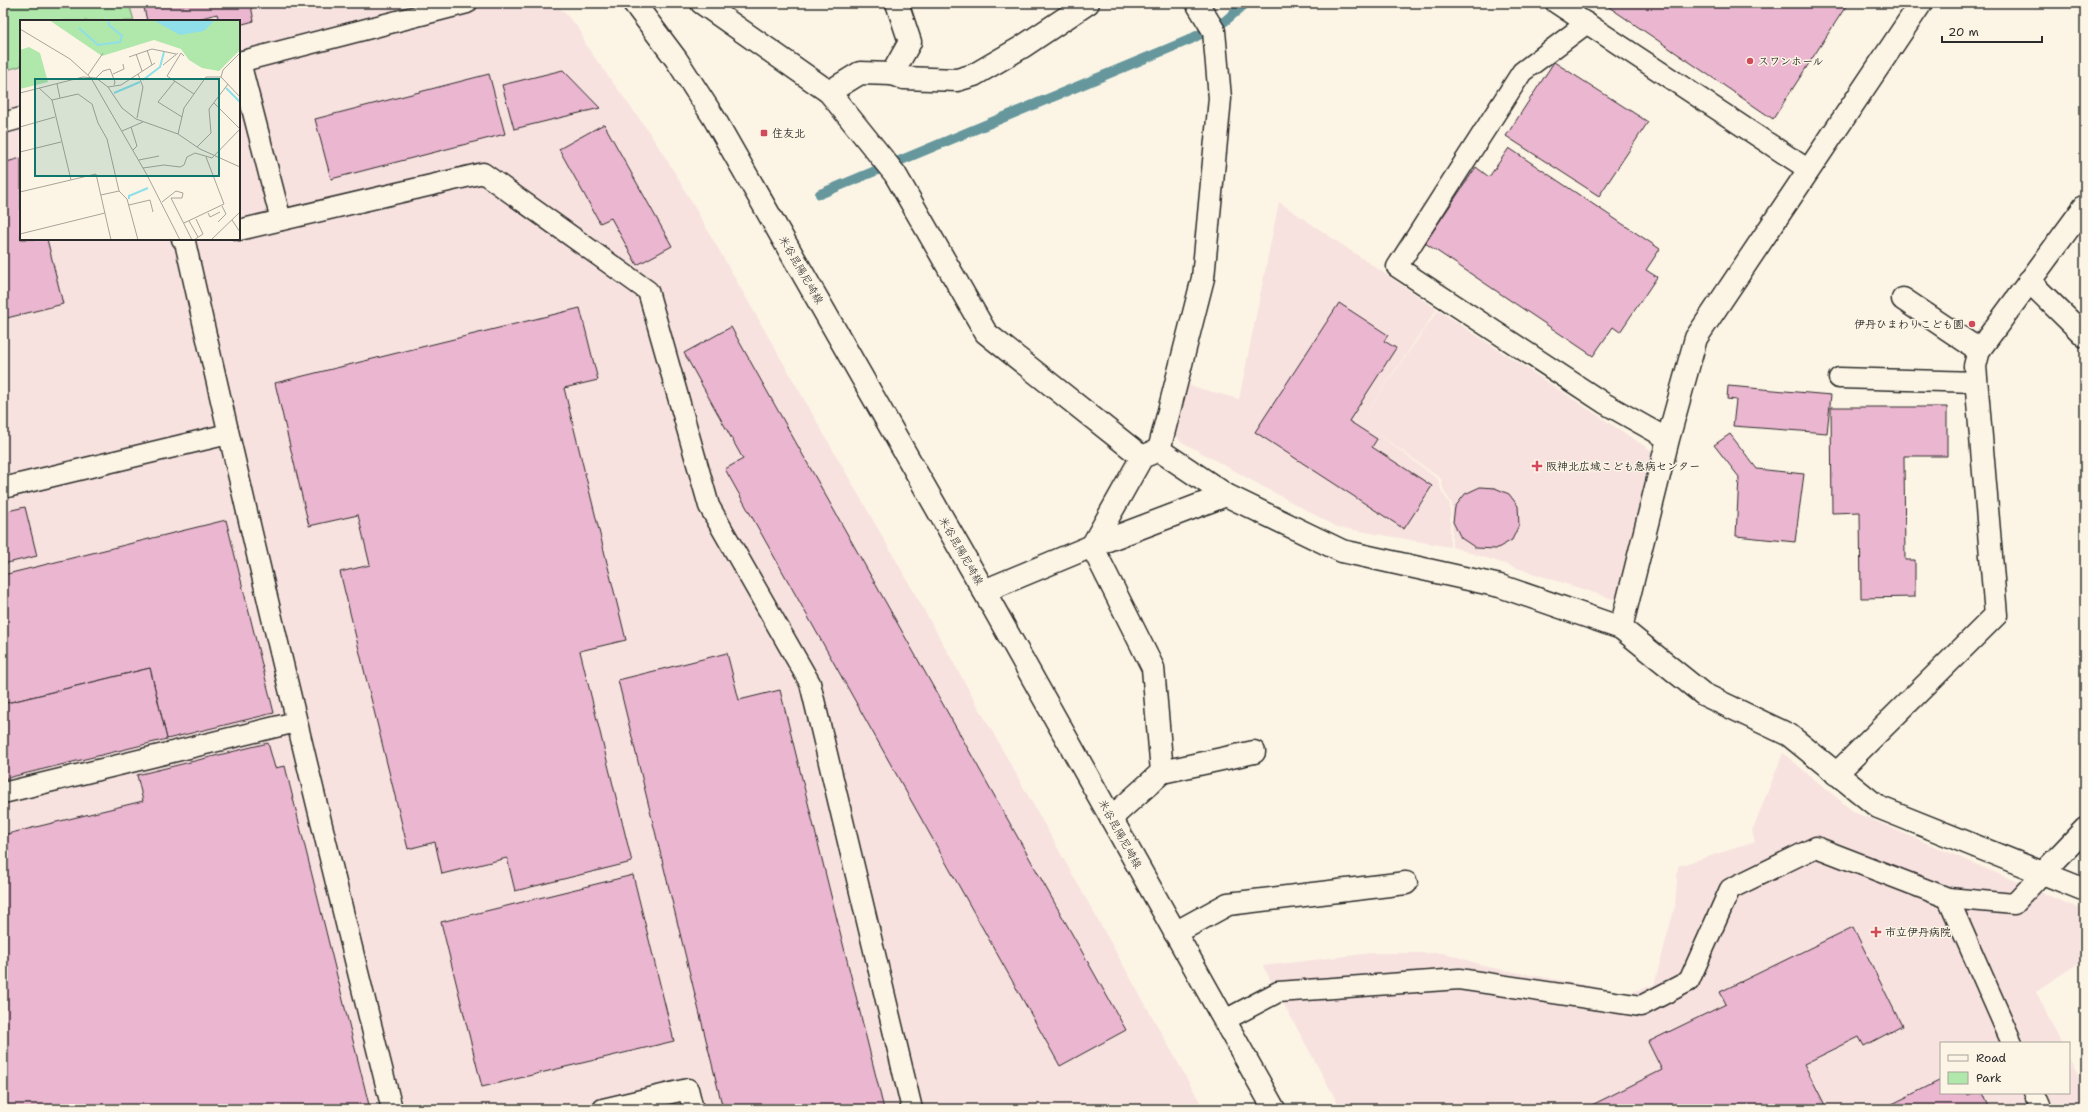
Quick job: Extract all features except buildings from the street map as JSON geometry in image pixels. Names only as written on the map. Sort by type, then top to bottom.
[{"type":"street","name":"米谷昆陽尼崎線","points":[[634,3],[676,59],[714,118],[984,591],[1274,1109]]},
{"type":"street","points":[[702,3],[829,92],[895,174],[986,334],[1150,454],[1226,495],[1342,551],[1500,586],[1621,628],[1703,694],[1789,735],[1878,807],[2085,890]]},
{"type":"street","points":[[892,74],[910,42],[897,3]]},
{"type":"street","points":[[829,92],[860,73],[892,74],[904,78],[957,80],[974,75],[1022,47],[1088,3]]},
{"type":"street","points":[[1092,546],[1150,454],[1203,278],[1220,98],[1214,31],[1198,3]]},
{"type":"street","points":[[1621,628],[1668,439],[1696,338],[1921,3]]},
{"type":"street","points":[[1836,774],[1996,615],[1975,366],[1979,350],[2085,206]]},
{"type":"street","points":[[2029,281],[2085,336]]},
{"type":"street","points":[[1904,299],[1979,350]]},
{"type":"street","points":[[984,591],[1092,546],[1226,495]]},
{"type":"street","points":[[1092,546],[1154,668],[1162,772]]},
{"type":"street","points":[[1111,818],[1162,772],[1254,752]]},
{"type":"street","points":[[2042,874],[2085,829]]},
{"type":"street","points":[[1176,933],[1228,904],[1406,883]]},
{"type":"lane","points":[[240,62],[467,3]]},
{"type":"lane","points":[[1556,3],[1809,170]]},
{"type":"lane","points":[[1586,23],[1522,72],[1397,267],[1604,403],[1668,439]]},
{"type":"lane","points":[[240,66],[280,220]]},
{"type":"lane","points":[[3,123],[20,118]]},
{"type":"lane","points":[[240,230],[483,173],[648,291],[709,506],[810,683],[912,1109]]},
{"type":"lane","points":[[189,240],[228,434],[296,722],[392,1109]]},
{"type":"lane","points":[[1839,378],[1976,382]]},
{"type":"lane","points":[[3,488],[228,434]]},
{"type":"lane","points":[[3,793],[296,722]]},
{"type":"lane","points":[[1225,1020],[1278,992],[1459,979],[1641,1006],[1689,981],[1730,890],[1816,847],[1948,898],[2014,904],[2042,874]]},
{"type":"lane","points":[[1948,898],[2012,1042]]},
{"type":"lane","points":[[603,1109],[688,1088],[693,1109]]},
{"type":"lane","points":[[2034,1094],[2041,1109]]},
{"type":"shaded area","points":[[3,3],[556,3],[580,30],[587,47],[649,132],[675,173],[905,576],[1204,1109],[3,1109]]},
{"type":"shaded area","points":[[1279,202],[1437,309],[1360,422],[1438,310],[1655,453],[1616,600],[1452,547],[1452,504],[1444,492],[1441,479],[1366,425],[1438,479],[1442,492],[1450,504],[1450,547],[1337,527],[1180,441],[1174,432],[1187,385],[1239,399]]},
{"type":"shaded area","name":"市立伊丹病院","points":[[1783,753],[1854,812],[2085,911],[2085,959],[2036,991],[2061,1042],[1940,1042],[1940,1094],[2070,1094],[2070,1060],[2085,1091],[2085,1109],[1341,1109],[1263,966],[1372,953],[1446,953],[1488,967],[1628,993],[1654,985],[1675,906],[1678,866],[1755,842],[1752,831]]},
{"type":"green space","points":[[3,3],[129,3],[134,20],[20,20],[20,66],[3,71]]},
{"type":"waterway","points":[[820,194],[1189,40],[1225,21],[1246,3]]},
{"type":"place","name":"スワンホール","points":[[1750,61]]},
{"type":"place","name":"住友北","points":[[764,133]]},
{"type":"place","name":"伊丹ひまわりこども園","points":[[1972,324]]},
{"type":"place","name":"阪神北広域こども急病センター","points":[[1537,466]]},
{"type":"place","name":"市立伊丹病院","points":[[1876,932]]}]
